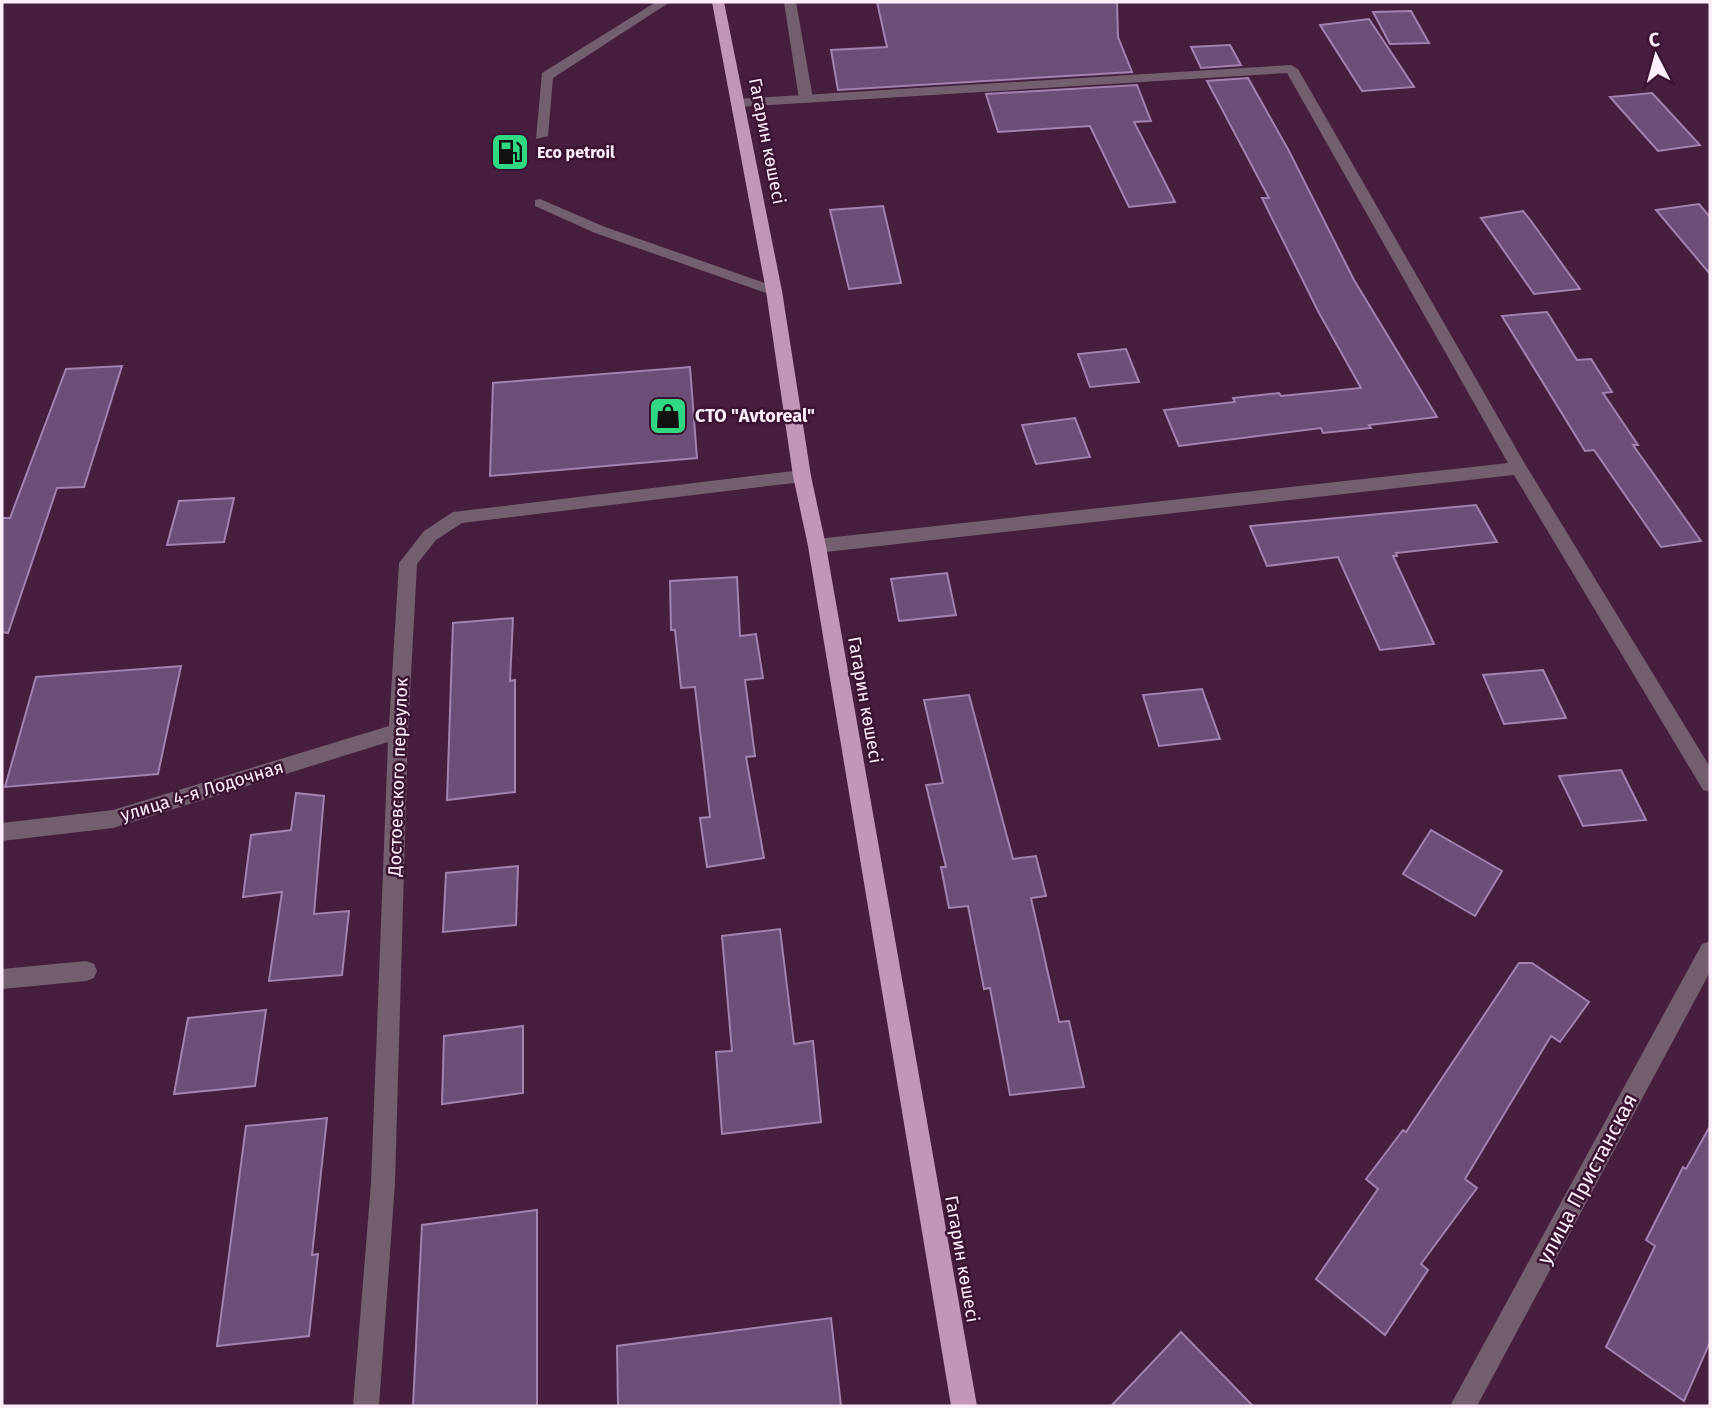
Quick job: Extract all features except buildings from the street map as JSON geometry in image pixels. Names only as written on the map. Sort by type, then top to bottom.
[{"type":"highway","name":"Гагарин көшесі","points":[[718,2],[774,291],[802,476],[817,546],[964,1406]]},
{"type":"street","points":[[541,136],[547,76],[664,2]]},
{"type":"street","points":[[790,2],[806,99]]},
{"type":"street","points":[[738,103],[1291,69],[1519,468],[1710,784]]},
{"type":"street","points":[[540,203],[600,230],[774,291]]},
{"type":"street","points":[[817,546],[1519,468]]},
{"type":"street","name":"Достоевского переулок","points":[[366,1406],[383,1183],[398,731],[408,563],[420,543],[436,528],[459,517],[802,476]]},
{"type":"street","name":"улица 4-я Лодочная","points":[[2,832],[113,819],[398,731]]},
{"type":"street","name":"улица Пристанская","points":[[1463,1406],[1710,951]]},
{"type":"street","points":[[2,979],[86,971]]},
{"type":"place","name":"Eco petroil","points":[[510,152]]},
{"type":"place","name":"СТО \"Avtoreal\"","points":[[668,416]]}]
